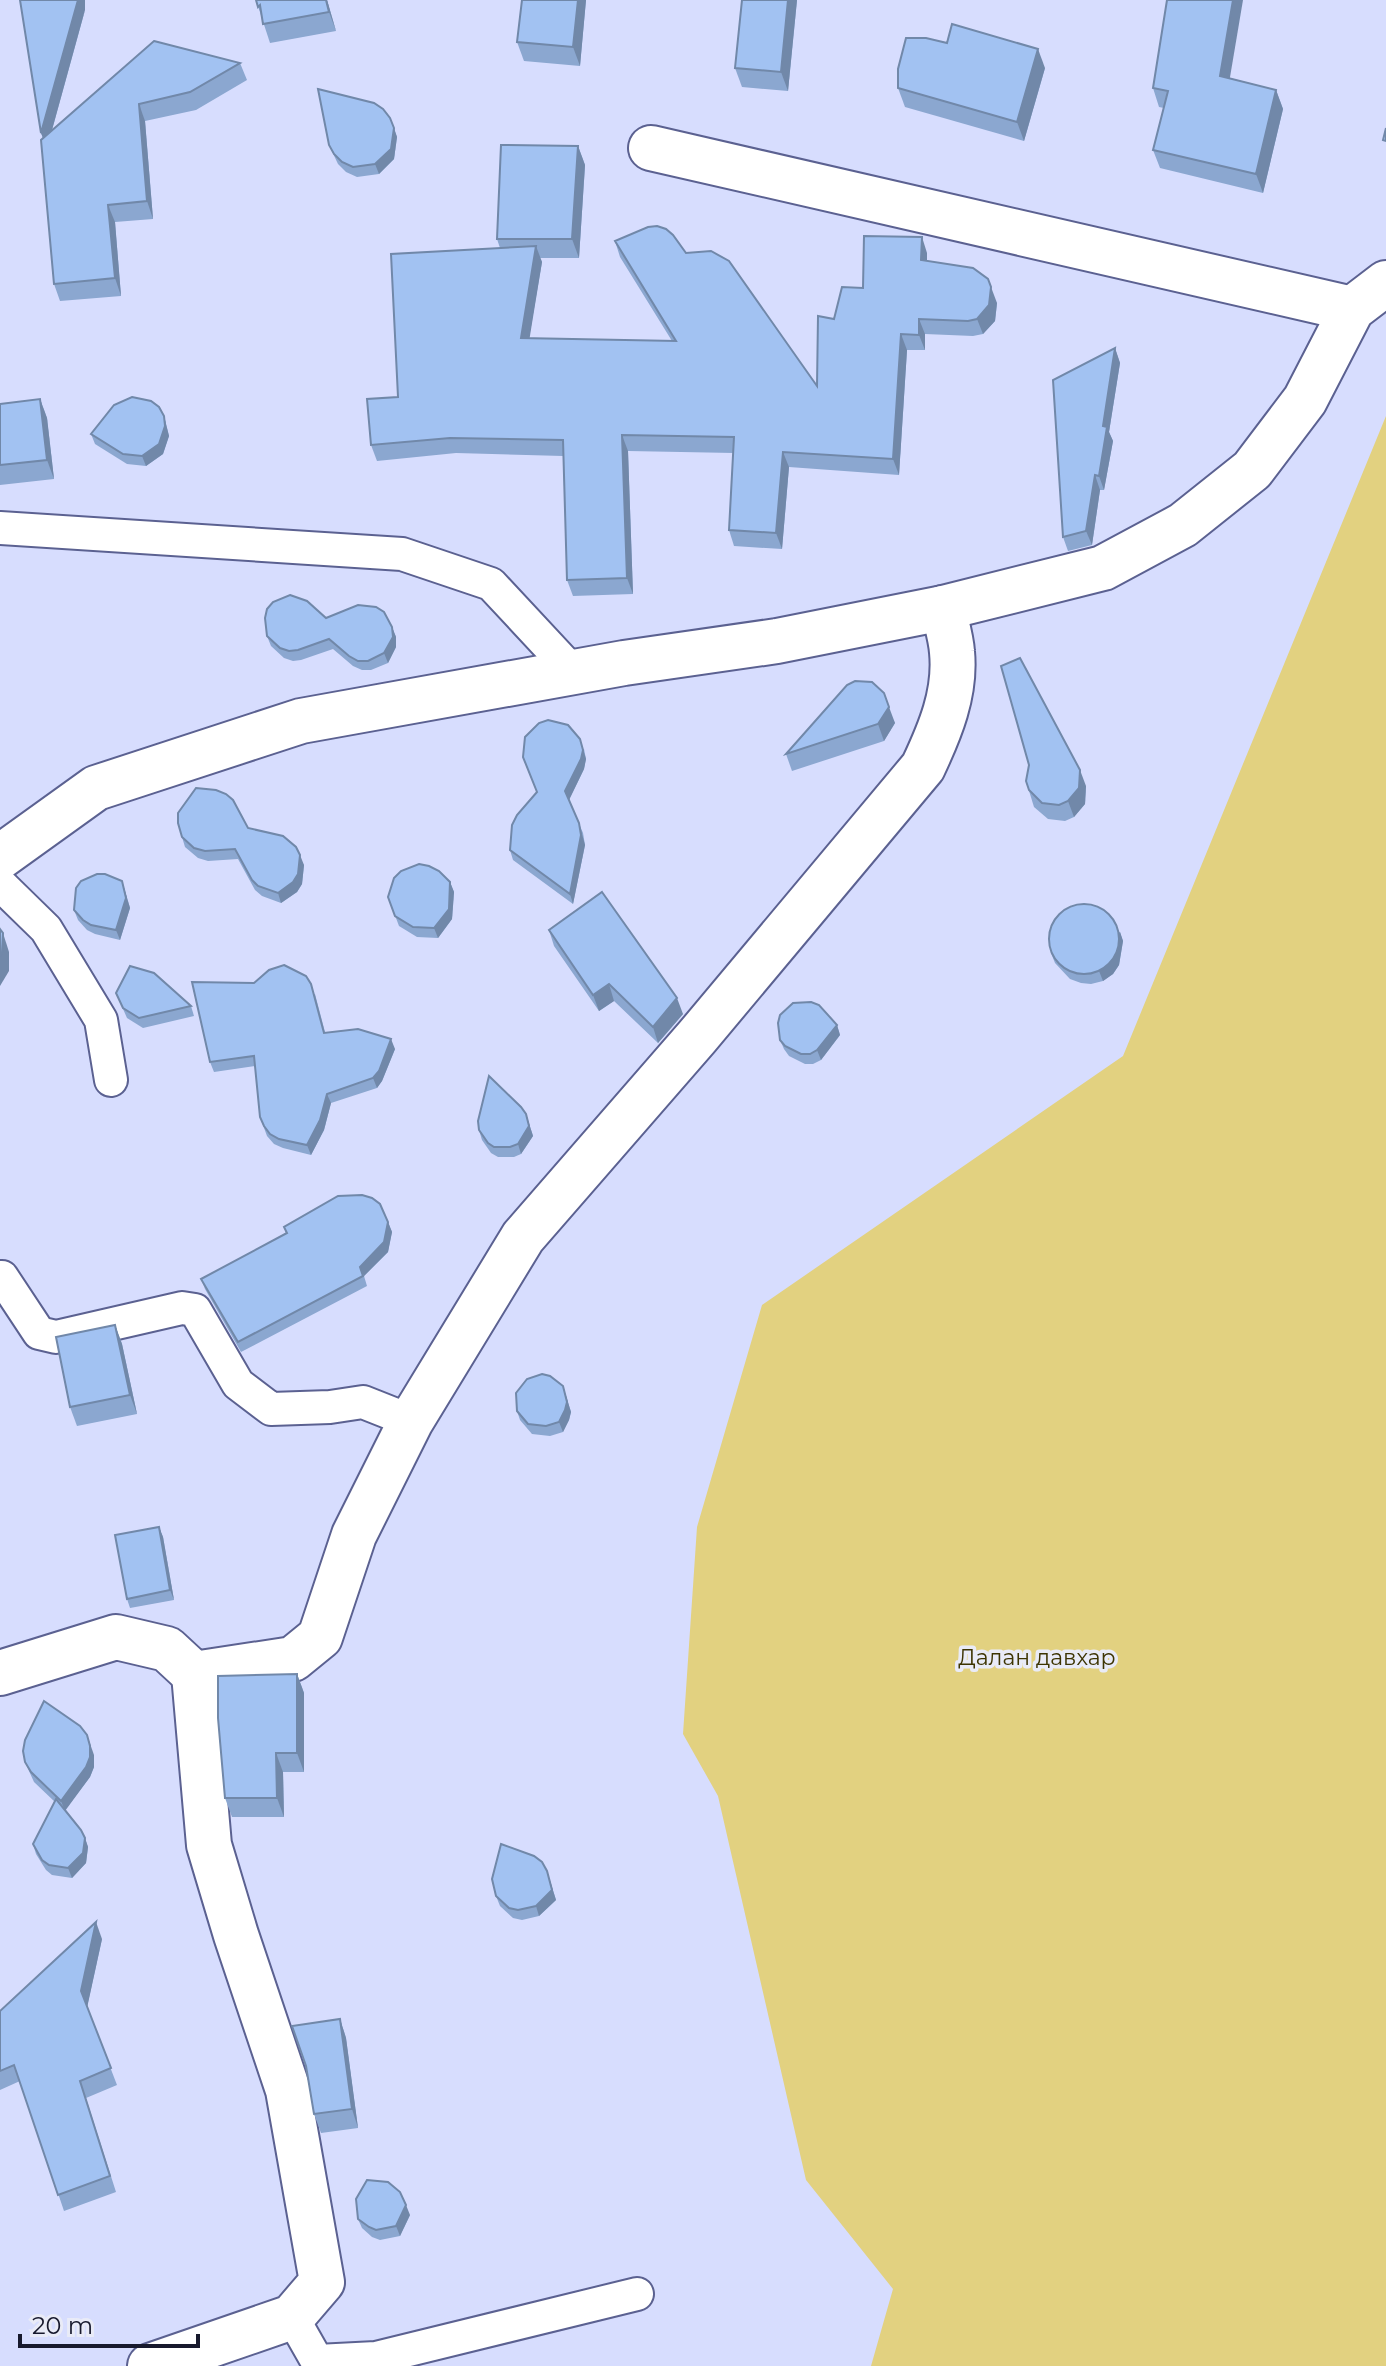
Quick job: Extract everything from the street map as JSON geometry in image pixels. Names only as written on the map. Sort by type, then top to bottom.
[{"type":"street","points":[[651,148],[1352,309]]},
{"type":"street","points":[[0,857],[96,788],[301,721],[573,672],[777,641],[943,608],[1103,568],[1183,525],[1252,470],[1305,400],[1352,309],[1386,283]]},
{"type":"street","points":[[194,1674],[293,1659],[320,1637],[354,1535],[411,1421],[523,1237],[697,1037],[923,767],[941,728],[950,695],[952,652],[943,608]]},
{"type":"street","points":[[0,1673],[116,1637],[167,1649],[194,1674],[209,1845],[288,2090],[322,2282],[292,2317],[150,2366]]},
{"type":"lane","points":[[0,528],[402,554],[491,584],[573,672]]},
{"type":"lane","points":[[0,884],[46,929],[101,1020],[111,1080]]},
{"type":"lane","points":[[2,1277],[39,1333],[56,1337],[182,1308],[195,1310],[238,1384],[271,1409],[330,1407],[363,1402],[411,1421]]},
{"type":"lane","points":[[292,2317],[317,2361],[376,2358],[637,2294]]},
{"type":"green space","name":"Далан давхар","points":[[1386,416],[1386,2366],[871,2366],[893,2289],[806,2180],[718,1796],[683,1734],[697,1527],[762,1305],[1123,1056]]},
{"type":"building","points":[[20,0],[78,0],[41,133]]},
{"type":"building","points":[[256,0],[326,0],[329,12],[263,24],[260,5],[258,7]]},
{"type":"building","points":[[522,0],[578,0],[573,47],[517,42]]},
{"type":"building","points":[[742,0],[788,0],[781,72],[735,68]]},
{"type":"building","points":[[1167,0],[1233,0],[1220,76],[1276,90],[1256,174],[1153,150],[1168,91],[1153,88]]},
{"type":"building","points":[[952,24],[1038,49],[1017,122],[898,88],[898,69],[906,38],[926,38],[947,43]]},
{"type":"building","points":[[154,41],[240,63],[190,92],[139,104],[147,201],[108,205],[115,278],[54,284],[41,140]]},
{"type":"building","points":[[318,89],[374,103],[383,109],[394,128],[391,149],[375,164],[353,167],[342,162],[329,145]]},
{"type":"building","points":[[501,145],[578,146],[572,239],[497,239]]},
{"type":"building","points":[[657,226],[673,235],[686,253],[711,251],[729,261],[817,386],[818,316],[834,319],[842,287],[863,288],[864,236],[922,237],[921,260],[973,268],[988,279],[991,287],[989,305],[977,319],[919,319],[919,335],[901,334],[893,459],[783,452],[776,533],[729,530],[734,437],[622,435],[627,578],[567,580],[563,440],[450,438],[371,445],[367,399],[398,397],[391,254],[536,246],[521,338],[676,341],[615,241]]},
{"type":"building","points":[[1115,348],[1103,426],[1107,427],[1086,531],[1063,537],[1053,380]]},
{"type":"building","points":[[132,397],[151,401],[164,416],[165,426],[159,444],[142,456],[123,454],[91,434],[114,405]]},
{"type":"building","points":[[40,399],[47,460],[0,465],[0,404]]},
{"type":"building","points":[[290,595],[307,601],[326,618],[358,605],[376,607],[384,612],[392,627],[393,637],[384,653],[368,661],[358,661],[349,656],[329,639],[298,650],[280,648],[267,636],[265,618],[273,602]]},
{"type":"building","points":[[1020,658],[1080,770],[1079,788],[1068,801],[1059,805],[1042,803],[1029,790],[1026,781],[1029,765],[1001,666]]},
{"type":"building","points":[[855,681],[872,682],[884,693],[889,707],[878,724],[786,754],[847,685]]},
{"type":"building","points":[[548,720],[568,725],[580,739],[583,750],[565,791],[581,835],[570,894],[510,850],[512,825],[537,792],[523,757],[525,737],[539,723]]},
{"type":"building","points":[[196,788],[226,794],[233,800],[248,828],[283,836],[296,847],[300,855],[298,874],[293,882],[278,893],[258,886],[235,849],[205,851],[194,848],[182,837],[178,813]]},
{"type":"building","points":[[419,864],[439,871],[450,882],[449,909],[434,928],[413,927],[395,916],[388,897],[394,878],[401,871]]},
{"type":"building","points":[[97,874],[122,881],[126,898],[116,930],[91,925],[74,910],[76,888],[81,881]]},
{"type":"building","points":[[602,892],[677,998],[653,1027],[609,984],[593,995],[549,930]]},
{"type":"building","points":[[1084,904],[1109,914],[1119,939],[1109,964],[1084,974],[1059,964],[1049,939],[1059,914]]},
{"type":"building","points":[[0,929],[3,933],[0,956]]},
{"type":"building","points":[[284,965],[306,976],[311,984],[324,1033],[358,1029],[391,1039],[379,1071],[373,1078],[327,1094],[320,1120],[307,1145],[279,1139],[264,1126],[260,1117],[254,1056],[210,1062],[192,982],[254,983],[269,970]]},
{"type":"building","points":[[130,966],[154,973],[191,1006],[139,1018],[123,1008],[116,993]]},
{"type":"building","points":[[793,1003],[819,1005],[837,1025],[817,1050],[801,1054],[780,1040],[778,1023],[780,1015]]},
{"type":"building","points":[[489,1076],[526,1114],[529,1126],[518,1144],[510,1147],[494,1147],[479,1130],[478,1121]]},
{"type":"building","points":[[362,1195],[380,1204],[388,1222],[384,1242],[360,1267],[363,1276],[238,1342],[201,1279],[287,1233],[284,1227],[338,1196]]},
{"type":"building","points":[[115,1325],[130,1395],[70,1407],[56,1337]]},
{"type":"building","points":[[542,1374],[563,1386],[567,1402],[559,1422],[546,1426],[528,1424],[517,1411],[516,1393],[527,1379]]},
{"type":"building","points":[[159,1527],[170,1590],[127,1599],[115,1535]]},
{"type":"building","points":[[297,1674],[297,1753],[276,1753],[277,1798],[225,1798],[218,1718],[218,1676]]},
{"type":"building","points":[[44,1701],[80,1726],[90,1746],[86,1767],[61,1801],[31,1772],[23,1751],[25,1740]]},
{"type":"building","points":[[56,1799],[85,1838],[83,1853],[68,1868],[49,1865],[42,1860],[33,1844]]},
{"type":"building","points":[[501,1844],[542,1862],[552,1890],[536,1906],[518,1910],[509,1908],[496,1896],[492,1879]]},
{"type":"building","points":[[96,1922],[81,1991],[111,2068],[80,2081],[110,2176],[58,2195],[14,2065],[0,2071],[0,2011]]},
{"type":"building","points":[[340,2019],[352,2109],[314,2114],[306,2066],[292,2026]]},
{"type":"building","points":[[367,2180],[388,2182],[400,2192],[406,2205],[396,2226],[376,2230],[358,2219],[356,2199]]}]
